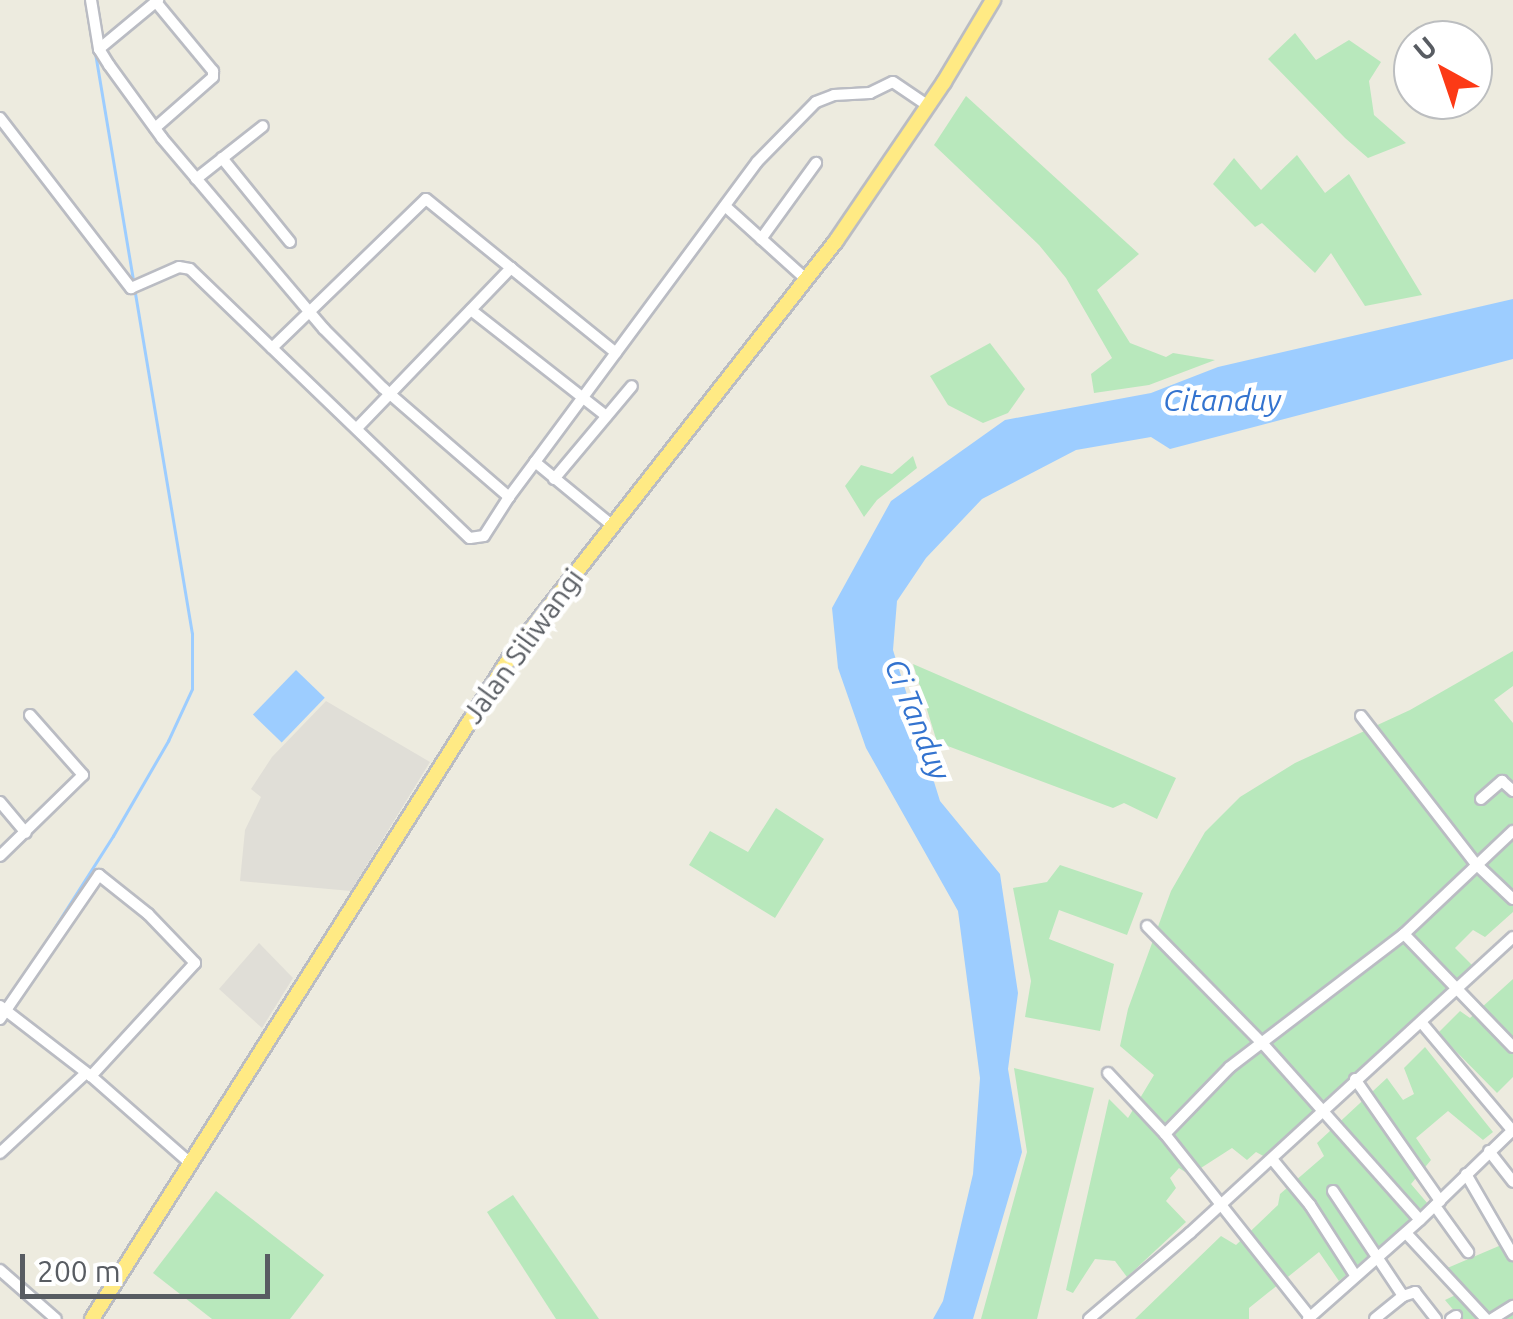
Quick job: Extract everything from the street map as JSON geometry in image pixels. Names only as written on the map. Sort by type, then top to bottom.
[{"type":"highway","name":"Jalan Siliwangi","points":[[92,1319],[512,654],[807,280],[928,105],[993,0]]},
{"type":"street","points":[[91,0],[99,49],[155,128],[308,313],[389,393],[509,497]]},
{"type":"street","points":[[99,49],[157,1],[213,71],[214,78],[155,128]]},
{"type":"street","points":[[0,118],[134,288],[186,266],[475,540],[484,536],[757,162],[824,98],[870,93],[893,82],[928,105]]},
{"type":"street","points":[[196,179],[262,126]]},
{"type":"street","points":[[222,158],[290,242]]},
{"type":"street","points":[[761,238],[816,163]]},
{"type":"street","points":[[272,348],[426,200],[616,353]]},
{"type":"street","points":[[725,206],[807,280]]},
{"type":"street","points":[[358,427],[511,268]]},
{"type":"street","points":[[471,310],[606,416]]},
{"type":"street","points":[[554,479],[632,386]]},
{"type":"street","points":[[535,462],[613,526]]},
{"type":"street","points":[[0,856],[83,775],[30,716]]},
{"type":"street","points":[[1361,716],[1476,864],[1513,899]]},
{"type":"street","points":[[1481,799],[1502,781],[1513,791]]},
{"type":"street","points":[[0,802],[26,833]]},
{"type":"street","points":[[1165,1134],[1230,1067],[1264,1045],[1363,961],[1404,934],[1513,831]]},
{"type":"street","points":[[0,1153],[89,1075],[194,963],[148,914],[99,875],[2,1011],[89,1075],[190,1164]]},
{"type":"street","points":[[1147,926],[1264,1045],[1420,1220]]},
{"type":"street","points":[[1404,934],[1513,1047]]},
{"type":"street","points":[[1089,1319],[1272,1159],[1355,1078],[1513,937]]},
{"type":"street","points":[[1108,1073],[1222,1203],[1309,1318],[1420,1220],[1513,1130],[1421,1022]]},
{"type":"street","points":[[1355,1078],[1468,1252]]},
{"type":"street","points":[[1489,1152],[1513,1182]]},
{"type":"street","points":[[1272,1159],[1310,1205],[1355,1275]]},
{"type":"street","points":[[1466,1174],[1513,1255]]},
{"type":"street","points":[[1333,1191],[1403,1296]]},
{"type":"street","points":[[1406,1232],[1489,1319],[1513,1306]]},
{"type":"street","points":[[0,1270],[56,1319]]},
{"type":"street","points":[[1375,1319],[1403,1296],[1415,1292],[1436,1319]]},
{"type":"shaded area","points":[[326,701],[430,762],[351,891],[240,881],[245,830],[261,797],[251,789],[272,757]]},
{"type":"shaded area","points":[[259,943],[293,978],[262,1028],[219,989]]},
{"type":"green space","points":[[1295,33],[1316,60],[1349,40],[1381,62],[1369,81],[1374,115],[1406,143],[1368,158],[1345,138],[1268,59]]},
{"type":"green space","points":[[966,96],[1139,254],[1097,290],[1130,343],[1166,357],[1173,353],[1215,360],[1149,385],[1094,393],[1091,374],[1112,358],[1066,278],[1039,245],[934,145]]},
{"type":"green space","points":[[1297,155],[1325,193],[1349,174],[1422,295],[1365,306],[1331,253],[1315,273],[1262,223],[1255,227],[1213,184],[1234,158],[1261,190]]},
{"type":"green space","points":[[990,343],[1025,389],[1008,413],[983,423],[948,405],[930,376]]},
{"type":"green space","points":[[913,456],[917,468],[877,500],[864,517],[845,486],[861,465],[892,474]]},
{"type":"green space","points":[[1513,651],[1513,686],[1494,700],[1513,723],[1513,912],[1485,937],[1473,930],[1455,948],[1472,965],[1267,1158],[1256,1152],[1247,1160],[1232,1148],[1190,1175],[1179,1168],[1170,1178],[1176,1188],[1166,1201],[1186,1222],[1127,1277],[1115,1261],[1095,1259],[1073,1293],[1066,1290],[1109,1099],[1128,1118],[1154,1075],[1120,1046],[1128,1009],[1171,891],[1205,832],[1240,797],[1295,763],[1410,710]]},
{"type":"green space","points":[[913,664],[1176,778],[1157,819],[1124,803],[1113,808],[937,742]]},
{"type":"green space","points":[[776,808],[824,839],[775,918],[689,865],[710,831],[748,852]]},
{"type":"green space","points":[[1060,865],[1143,893],[1127,935],[1059,910],[1049,939],[1114,964],[1100,1031],[1025,1017],[1031,981],[1013,888],[1047,882]]},
{"type":"green space","points":[[1513,979],[1513,1077],[1497,1093],[1438,1033],[1460,1011],[1470,1018]]},
{"type":"green space","points":[[1425,1047],[1493,1132],[1483,1140],[1448,1111],[1416,1138],[1431,1160],[1411,1184],[1428,1204],[1339,1281],[1319,1252],[1249,1308],[1249,1319],[1135,1319],[1221,1236],[1236,1245],[1278,1205],[1280,1194],[1324,1156],[1317,1143],[1387,1078],[1403,1100],[1414,1094],[1404,1068]]},
{"type":"green space","points":[[1014,1068],[1094,1088],[1037,1319],[981,1319],[1027,1152]]},
{"type":"green space","points":[[216,1191],[324,1275],[290,1319],[212,1319],[153,1273]]},
{"type":"green space","points":[[513,1195],[599,1319],[556,1319],[487,1212]]},
{"type":"green space","points":[[1513,1240],[1513,1319],[1461,1319],[1445,1300],[1464,1291],[1445,1269]]},
{"type":"water","name":"Citanduy","points":[[1513,299],[1513,359],[1170,449],[1151,437],[1076,450],[982,499],[926,558],[897,601],[893,650],[940,801],[1000,874],[1018,993],[1008,1069],[1022,1152],[973,1319],[933,1319],[943,1301],[973,1174],[980,1078],[958,911],[866,748],[838,668],[832,608],[891,501],[1005,420],[1151,393],[1218,367]]},
{"type":"water","points":[[296,670],[325,698],[282,742],[253,715]]},
{"type":"waterway","points":[[95,50],[134,284]]},
{"type":"waterway","points":[[20,982],[113,836],[168,741],[192,689],[192,634],[135,292]]},
{"type":"water label","name":"Ci Tanduy","points":[[918,719]]}]
